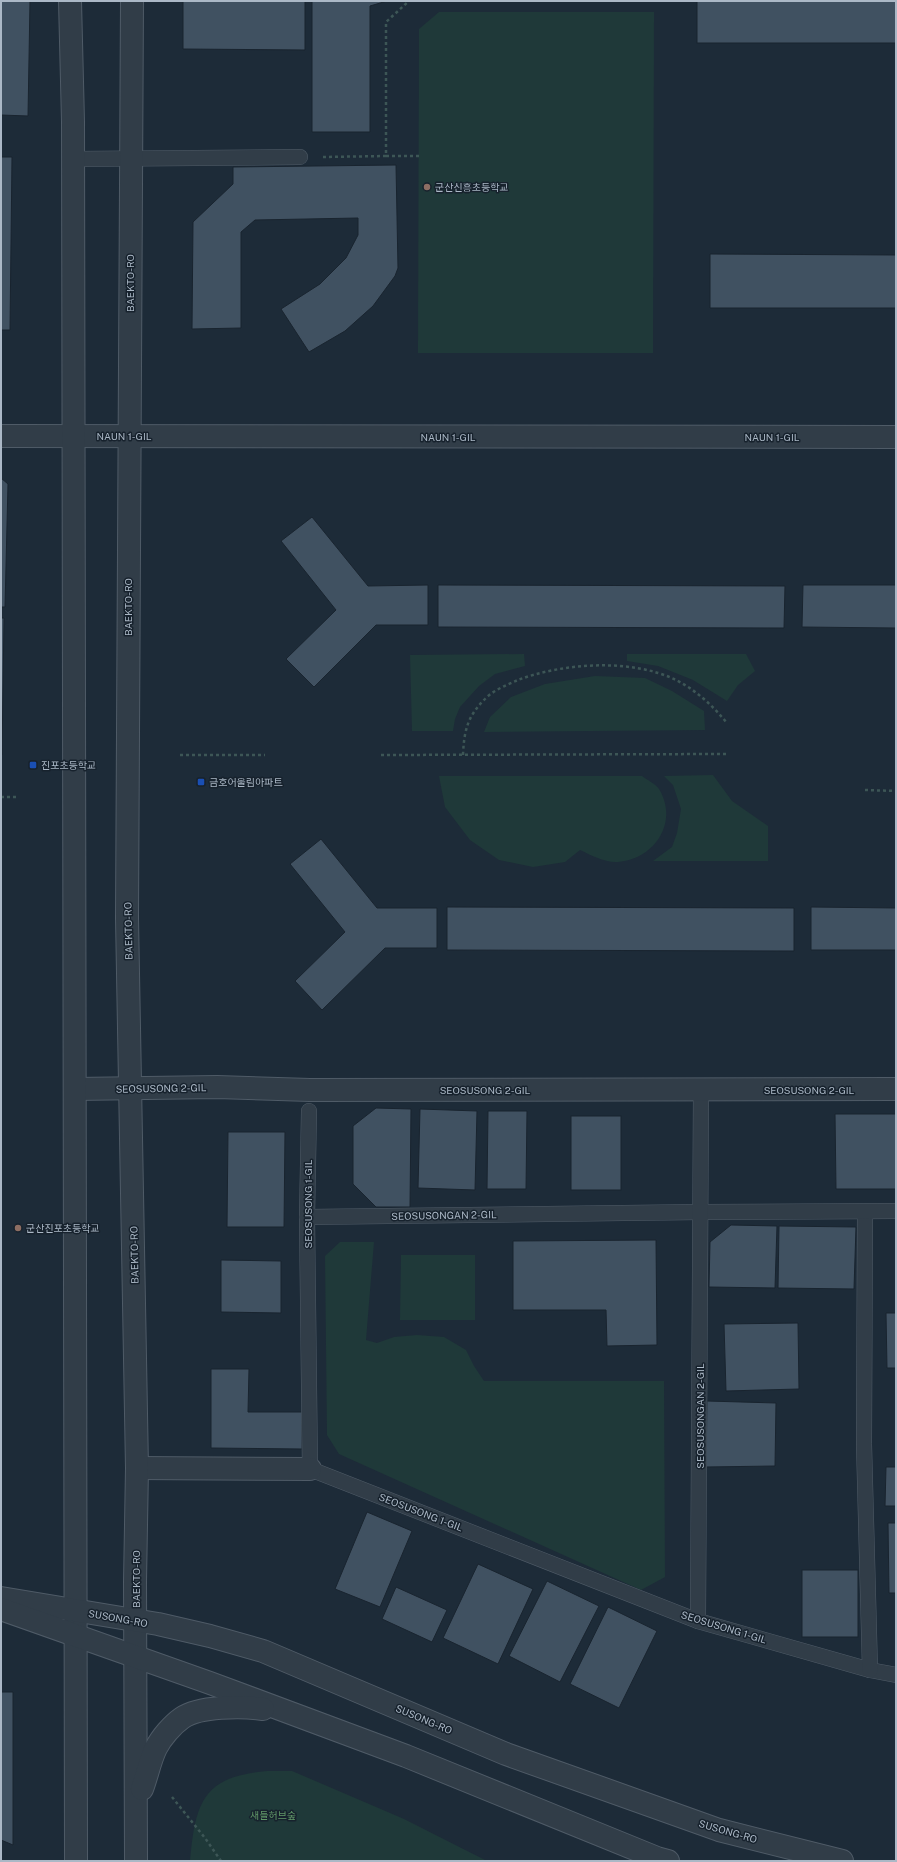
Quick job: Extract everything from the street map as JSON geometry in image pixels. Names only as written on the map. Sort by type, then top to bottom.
[{"type":"street","points":[[70,1],[73,159],[76,1861]]},
{"type":"street","name":"BAEKTO-RO","points":[[132,1],[127,918],[137,1468],[136,1861]]},
{"type":"street","name":"NAUN 1-GIL","points":[[1,436],[896,437]]},
{"type":"street","name":"SEOSUSONG 2-GIL","points":[[75,1089],[896,1089]]},
{"type":"street","points":[[137,1468],[310,1469]]},
{"type":"street","name":"SUSONG-RO","points":[[1,1598],[136,1621],[210,1636],[263,1651],[506,1754],[719,1830],[842,1861]]},
{"type":"street","points":[[1,1609],[406,1756],[657,1858],[668,1861]]},
{"type":"street","points":[[136,1809],[156,1748],[166,1734],[182,1717],[209,1709],[252,1707],[269,1709],[309,1720]]},
{"type":"lane","points":[[73,159],[300,157]]},
{"type":"lane","points":[[701,1090],[701,1212]]},
{"type":"lane","name":"SEOSUSONG 1-GIL","points":[[309,1111],[307,1217],[310,1469],[698,1621],[870,1670],[896,1675]]},
{"type":"lane","name":"SEOSUSONGAN 2-GIL","points":[[307,1217],[896,1211]]},
{"type":"lane","name":"SEOSUSONGAN 2-GIL","points":[[698,1621],[701,1212]]},
{"type":"lane","points":[[865,1212],[864,1444],[870,1670]]},
{"type":"path","points":[[386,156],[386,22],[409,1]]},
{"type":"path","points":[[300,157],[419,156]]},
{"type":"path","points":[[463,755],[464,733],[472,715],[484,699],[505,686],[538,673],[586,666],[619,666],[648,670],[676,680],[713,706],[727,723]]},
{"type":"path","points":[[381,755],[726,754]]},
{"type":"path","points":[[180,755],[265,755]]},
{"type":"path","points":[[866,790],[896,791]]},
{"type":"path","points":[[1,797],[17,797]]},
{"type":"path","points":[[172,1797],[187,1818],[205,1838],[221,1861]]},
{"type":"green space","points":[[439,12],[654,12],[653,353],[418,353],[419,29]]},
{"type":"green space","points":[[524,654],[525,666],[495,674],[479,686],[460,707],[455,719],[453,731],[412,731],[410,655]]},
{"type":"green space","points":[[627,654],[746,654],[755,671],[738,685],[727,701],[693,680],[658,666],[627,661]]},
{"type":"green space","points":[[595,676],[645,678],[672,691],[704,711],[705,730],[484,732],[490,717],[511,697],[545,684]]},
{"type":"green space","points":[[713,775],[732,801],[768,826],[768,861],[653,861],[672,847],[677,833],[681,809],[673,785],[664,776]]},
{"type":"green space","points":[[439,776],[642,776],[659,789],[664,801],[666,814],[665,826],[660,837],[653,846],[643,854],[618,862],[598,858],[580,850],[565,862],[533,867],[499,860],[470,840],[445,807]]},
{"type":"green space","points":[[340,1242],[374,1242],[366,1340],[377,1343],[394,1337],[417,1335],[444,1337],[466,1350],[484,1381],[664,1381],[665,1577],[641,1590],[339,1454],[327,1435],[325,1256]]},
{"type":"green space","points":[[401,1255],[475,1255],[475,1320],[400,1320]]},
{"type":"green space","name":"새들허브숲","points":[[267,1771],[292,1771],[404,1819],[487,1861],[190,1861],[195,1823],[206,1796],[216,1786],[229,1779],[246,1774]]},
{"type":"building","points":[[1,1],[30,1],[28,116],[1,115]]},
{"type":"building","points":[[183,1],[305,1],[305,50],[183,49]]},
{"type":"building","points":[[312,1],[387,1],[370,6],[370,132],[312,132]]},
{"type":"building","points":[[697,1],[896,1],[896,43],[697,43]]},
{"type":"building","points":[[1,157],[12,157],[10,330],[1,330]]},
{"type":"building","points":[[396,165],[398,268],[395,276],[373,306],[345,331],[309,352],[281,309],[320,284],[346,258],[358,235],[358,218],[255,220],[241,232],[241,328],[192,329],[193,222],[233,184],[233,167]]},
{"type":"building","points":[[710,254],[896,255],[896,308],[710,308]]},
{"type":"building","points":[[1,478],[8,484],[5,607],[1,607]]},
{"type":"building","points":[[312,517],[368,586],[428,585],[428,625],[376,625],[314,687],[286,659],[336,610],[281,541]]},
{"type":"building","points":[[438,585],[785,586],[784,628],[438,627]]},
{"type":"building","points":[[803,585],[896,585],[896,628],[802,627]]},
{"type":"building","points":[[1,618],[4,618],[2,755],[1,755]]},
{"type":"building","points":[[321,839],[377,908],[437,908],[437,948],[385,948],[322,1010],[295,981],[345,932],[290,864]]},
{"type":"building","points":[[447,907],[794,908],[794,951],[447,950]]},
{"type":"building","points":[[811,907],[896,908],[896,950],[811,950]]},
{"type":"building","points":[[376,1108],[411,1109],[410,1207],[376,1207],[353,1184],[353,1126]]},
{"type":"building","points":[[420,1109],[477,1111],[475,1190],[418,1188]]},
{"type":"building","points":[[488,1111],[527,1111],[526,1189],[487,1189]]},
{"type":"building","points":[[835,1114],[896,1114],[896,1189],[836,1189]]},
{"type":"building","points":[[571,1116],[621,1116],[621,1190],[571,1190]]},
{"type":"building","points":[[228,1132],[285,1132],[284,1227],[227,1227]]},
{"type":"building","points":[[731,1225],[777,1226],[775,1288],[709,1287],[710,1242]]},
{"type":"building","points":[[779,1226],[856,1227],[854,1289],[778,1288]]},
{"type":"building","points":[[656,1240],[657,1345],[607,1346],[606,1310],[513,1310],[513,1241]]},
{"type":"building","points":[[221,1260],[281,1261],[281,1313],[221,1312]]},
{"type":"building","points":[[886,1313],[896,1313],[896,1368],[887,1368]]},
{"type":"building","points":[[798,1323],[799,1389],[726,1391],[724,1324]]},
{"type":"building","points":[[211,1369],[249,1369],[248,1412],[302,1412],[302,1449],[211,1448]]},
{"type":"building","points":[[707,1401],[776,1403],[775,1466],[706,1467]]},
{"type":"building","points":[[886,1467],[896,1467],[896,1506],[885,1506]]},
{"type":"building","points":[[367,1512],[412,1531],[380,1607],[335,1589]]},
{"type":"building","points":[[888,1523],[896,1523],[896,1593],[889,1593]]},
{"type":"building","points":[[478,1564],[533,1589],[498,1664],[443,1638]]},
{"type":"building","points":[[802,1570],[858,1570],[858,1637],[802,1637]]},
{"type":"building","points":[[547,1581],[599,1606],[560,1682],[509,1656]]},
{"type":"building","points":[[396,1587],[447,1610],[432,1642],[382,1619]]},
{"type":"building","points":[[608,1607],[657,1631],[619,1708],[570,1684]]},
{"type":"building","points":[[1,1692],[13,1692],[13,1845],[1,1840]]},
{"type":"place","name":"군산신흥초등학교","points":[[427,187]]},
{"type":"place","name":"진포초등학교","points":[[33,765]]},
{"type":"place","name":"금호어울림아파트","points":[[201,782]]},
{"type":"place","name":"군산진포초등학교","points":[[18,1228]]}]
